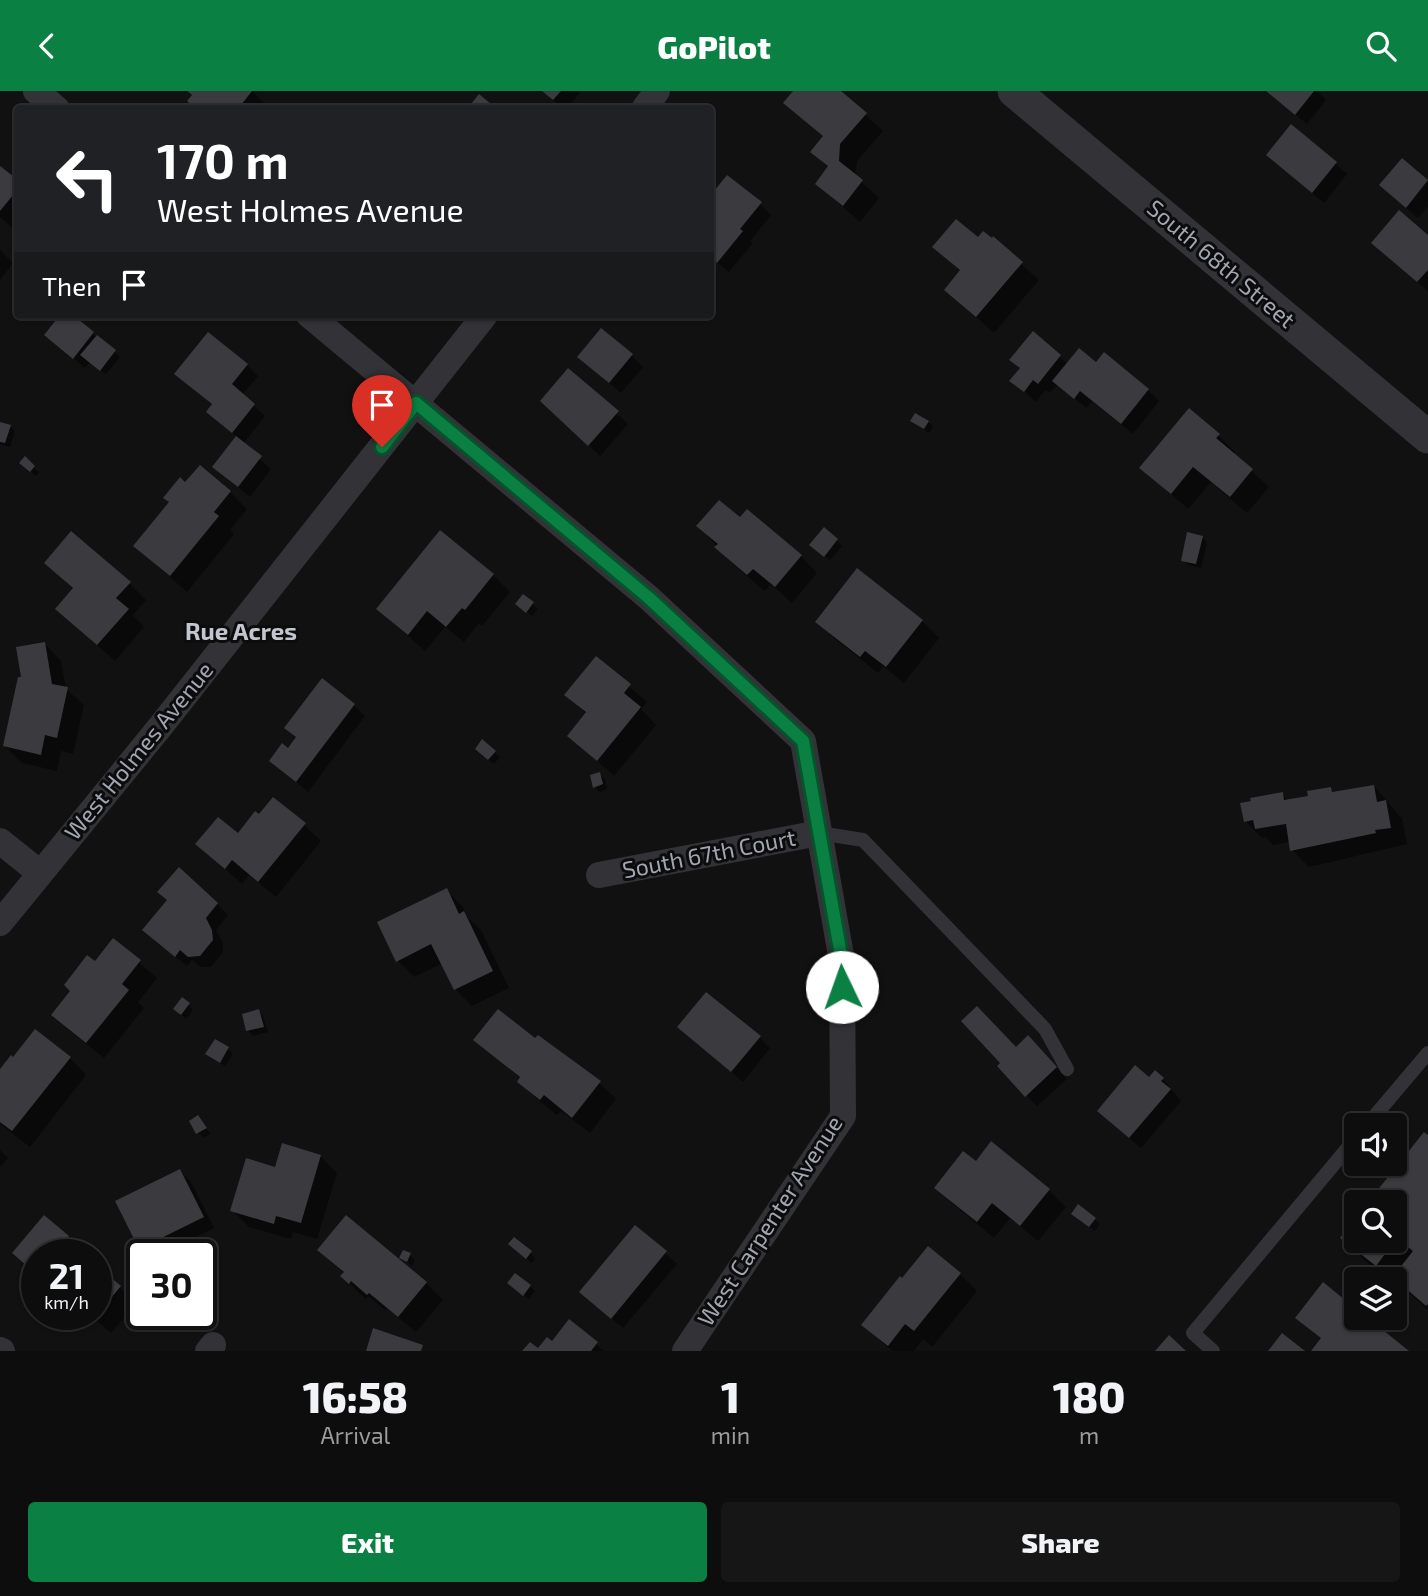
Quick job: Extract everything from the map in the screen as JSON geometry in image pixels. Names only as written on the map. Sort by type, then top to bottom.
[{"type":"street","points":[[36,91],[52,105]]},
{"type":"street","name":"South 68th Street","points":[[1014,91],[1428,437]]},
{"type":"street","name":"West Carpenter Avenue","points":[[314,319],[649,598],[803,741],[842,961],[843,1116],[685,1351]]},
{"type":"street","name":"West Holmes Avenue","points":[[0,922],[160,727],[482,319]]},
{"type":"street","name":"South 67th Court","points":[[599,875],[819,833]]},
{"type":"street","points":[[0,841],[40,873]]},
{"type":"lane","points":[[819,833],[863,840],[1045,1029],[1068,1069]]},
{"type":"lane","points":[[1377,1113],[1428,1053]]},
{"type":"lane","points":[[1213,1351],[1193,1333],[1344,1152]]},
{"type":"building","points":[[187,91],[252,91],[241,105],[192,105],[187,101],[192,95]]},
{"type":"building","points":[[542,91],[561,91],[553,100]]},
{"type":"building","points":[[793,91],[841,91],[867,113],[840,144],[839,161],[863,180],[843,206],[815,184],[828,166],[810,152],[823,136],[783,103]]},
{"type":"building","points":[[1266,91],[1314,91],[1295,115]]},
{"type":"building","points":[[479,94],[492,105],[470,105]]},
{"type":"building","points":[[1291,124],[1337,162],[1312,193],[1266,155]]},
{"type":"building","points":[[1402,158],[1428,180],[1406,208],[1379,185]]},
{"type":"building","points":[[0,166],[14,177],[14,194],[0,211]]},
{"type":"building","points":[[727,175],[762,202],[717,263],[714,260],[714,191]]},
{"type":"building","points":[[1399,210],[1428,235],[1428,270],[1417,282],[1371,243]]},
{"type":"building","points":[[956,219],[978,237],[983,231],[992,238],[993,236],[1023,262],[976,317],[944,290],[960,270],[932,247]]},
{"type":"building","points":[[57,319],[78,319],[94,332],[73,359],[44,335]]},
{"type":"building","points":[[601,328],[633,354],[609,383],[577,357]]},
{"type":"building","points":[[1033,331],[1061,355],[1038,384],[1033,380],[1024,392],[1009,381],[1020,368],[1009,360]]},
{"type":"building","points":[[208,332],[248,364],[232,384],[255,404],[232,433],[206,412],[212,404],[174,374]]},
{"type":"building","points":[[97,335],[116,350],[100,371],[80,355]]},
{"type":"building","points":[[1079,348],[1096,362],[1104,352],[1149,389],[1121,424],[1080,391],[1074,399],[1052,381]]},
{"type":"building","points":[[568,368],[619,411],[588,446],[540,401]]},
{"type":"building","points":[[1189,408],[1220,434],[1216,438],[1253,469],[1230,497],[1193,467],[1171,494],[1139,468]]},
{"type":"building","points":[[915,413],[929,421],[924,429],[910,421]]},
{"type":"building","points":[[0,422],[11,425],[5,443],[0,442]]},
{"type":"building","points":[[236,436],[262,456],[238,487],[212,467]]},
{"type":"building","points":[[25,456],[35,466],[30,472],[19,463]]},
{"type":"building","points":[[200,465],[231,491],[214,512],[219,516],[170,576],[133,546],[169,502],[163,498],[180,477],[185,482]]},
{"type":"building","points":[[719,500],[740,517],[747,509],[802,555],[775,587],[753,569],[747,575],[714,547],[718,544],[696,526]]},
{"type":"building","points":[[824,527],[838,539],[824,557],[809,545]]},
{"type":"building","points":[[440,530],[494,574],[465,610],[462,608],[446,627],[427,611],[408,635],[376,609]]},
{"type":"building","points":[[71,531],[131,582],[116,598],[129,609],[97,645],[55,609],[73,588],[44,563]]},
{"type":"building","points":[[1187,532],[1203,536],[1196,564],[1181,561]]},
{"type":"building","points":[[857,568],[923,620],[886,667],[865,651],[860,657],[815,622]]},
{"type":"building","points":[[523,594],[534,602],[526,613],[515,604]]},
{"type":"building","points":[[45,642],[52,684],[68,687],[57,738],[45,735],[41,755],[3,746],[18,677],[21,677],[16,647]]},
{"type":"building","points":[[596,656],[631,684],[624,693],[641,707],[597,761],[567,736],[586,712],[564,695]]},
{"type":"building","points":[[322,678],[355,704],[296,782],[269,761],[282,743],[288,748],[296,737],[284,728]]},
{"type":"building","points":[[482,739],[496,751],[488,760],[475,749]]},
{"type":"building","points":[[600,772],[603,784],[593,788],[590,775]]},
{"type":"building","points":[[1374,785],[1377,802],[1386,800],[1391,828],[1290,851],[1286,824],[1255,829],[1253,820],[1244,822],[1240,803],[1251,801],[1250,798],[1283,792],[1284,800],[1308,796],[1307,791],[1331,787],[1332,792]]},
{"type":"building","points":[[273,797],[306,823],[258,882],[232,860],[225,869],[195,844],[218,817],[238,833],[255,811],[259,814]]},
{"type":"building","points":[[179,867],[218,903],[206,918],[213,940],[200,956],[188,957],[180,950],[175,957],[142,930],[167,900],[157,892]]},
{"type":"building","points":[[447,888],[459,914],[464,911],[493,971],[454,990],[431,944],[396,962],[377,922]]},
{"type":"building","points":[[113,938],[141,960],[122,984],[129,990],[86,1043],[51,1015],[70,991],[64,985],[87,955],[95,961]]},
{"type":"building","points":[[706,992],[761,1036],[731,1072],[677,1027]]},
{"type":"building","points":[[182,997],[190,1003],[181,1015],[173,1009]]},
{"type":"building","points":[[977,1006],[1016,1047],[1028,1035],[1057,1067],[1025,1097],[997,1066],[1000,1063],[961,1021]]},
{"type":"building","points":[[259,1009],[264,1027],[246,1031],[242,1014]]},
{"type":"building","points":[[498,1009],[535,1038],[538,1035],[601,1081],[572,1118],[544,1095],[540,1100],[517,1082],[520,1077],[473,1040]]},
{"type":"building","points":[[35,1029],[71,1057],[12,1131],[0,1122],[0,1069]]},
{"type":"building","points":[[215,1039],[229,1047],[220,1063],[205,1054]]},
{"type":"building","points":[[1135,1065],[1149,1077],[1155,1070],[1164,1078],[1161,1081],[1171,1089],[1129,1138],[1097,1111]]},
{"type":"building","points":[[198,1115],[207,1128],[196,1134],[189,1121]]},
{"type":"building","points":[[1424,1132],[1428,1135],[1426,1306],[1407,1289],[1407,1267],[1400,1267],[1413,1251],[1407,1246],[1407,1190],[1378,1190],[1389,1176],[1407,1176],[1407,1153]]},
{"type":"building","points":[[991,1141],[1050,1189],[1020,1226],[992,1203],[977,1222],[934,1188],[963,1151],[976,1161]]},
{"type":"building","points":[[282,1143],[321,1155],[301,1223],[276,1216],[274,1224],[230,1211],[246,1158],[275,1167]]},
{"type":"building","points":[[180,1169],[204,1217],[159,1239],[134,1239],[115,1201]]},
{"type":"building","points":[[1078,1204],[1096,1218],[1089,1227],[1071,1214]]},
{"type":"building","points":[[44,1215],[69,1236],[67,1239],[24,1239]]},
{"type":"building","points":[[346,1215],[427,1282],[398,1317],[369,1293],[367,1295],[351,1281],[349,1284],[340,1276],[344,1272],[317,1250]]},
{"type":"building","points":[[635,1225],[667,1251],[611,1319],[579,1292]]},
{"type":"building","points":[[514,1237],[532,1251],[526,1259],[508,1244]]},
{"type":"building","points":[[21,1242],[21,1261],[12,1253]]},
{"type":"building","points":[[928,1246],[961,1273],[914,1331],[905,1324],[888,1346],[861,1325]]},
{"type":"building","points":[[403,1250],[411,1253],[407,1262],[399,1258]]},
{"type":"building","points":[[1359,1253],[1386,1253],[1376,1266]]},
{"type":"building","points":[[515,1273],[531,1285],[523,1296],[507,1283]]},
{"type":"building","points":[[112,1278],[121,1286],[112,1297]]},
{"type":"building","points":[[1323,1282],[1344,1299],[1344,1330],[1383,1330],[1409,1351],[1311,1351],[1321,1338],[1295,1318]]},
{"type":"building","points":[[569,1319],[598,1342],[591,1351],[522,1351],[530,1342],[538,1348],[547,1337],[552,1341]]},
{"type":"building","points":[[373,1328],[423,1345],[421,1351],[366,1351]]},
{"type":"building","points":[[1282,1333],[1305,1351],[1268,1351]]},
{"type":"building","points":[[1169,1335],[1186,1351],[1155,1351]]},
{"type":"district","name":"Rue Acres","points":[[241,632]]},
{"type":"route","points":[[382,447],[416,403],[649,598],[803,741],[842,961],[842,987]]}]
